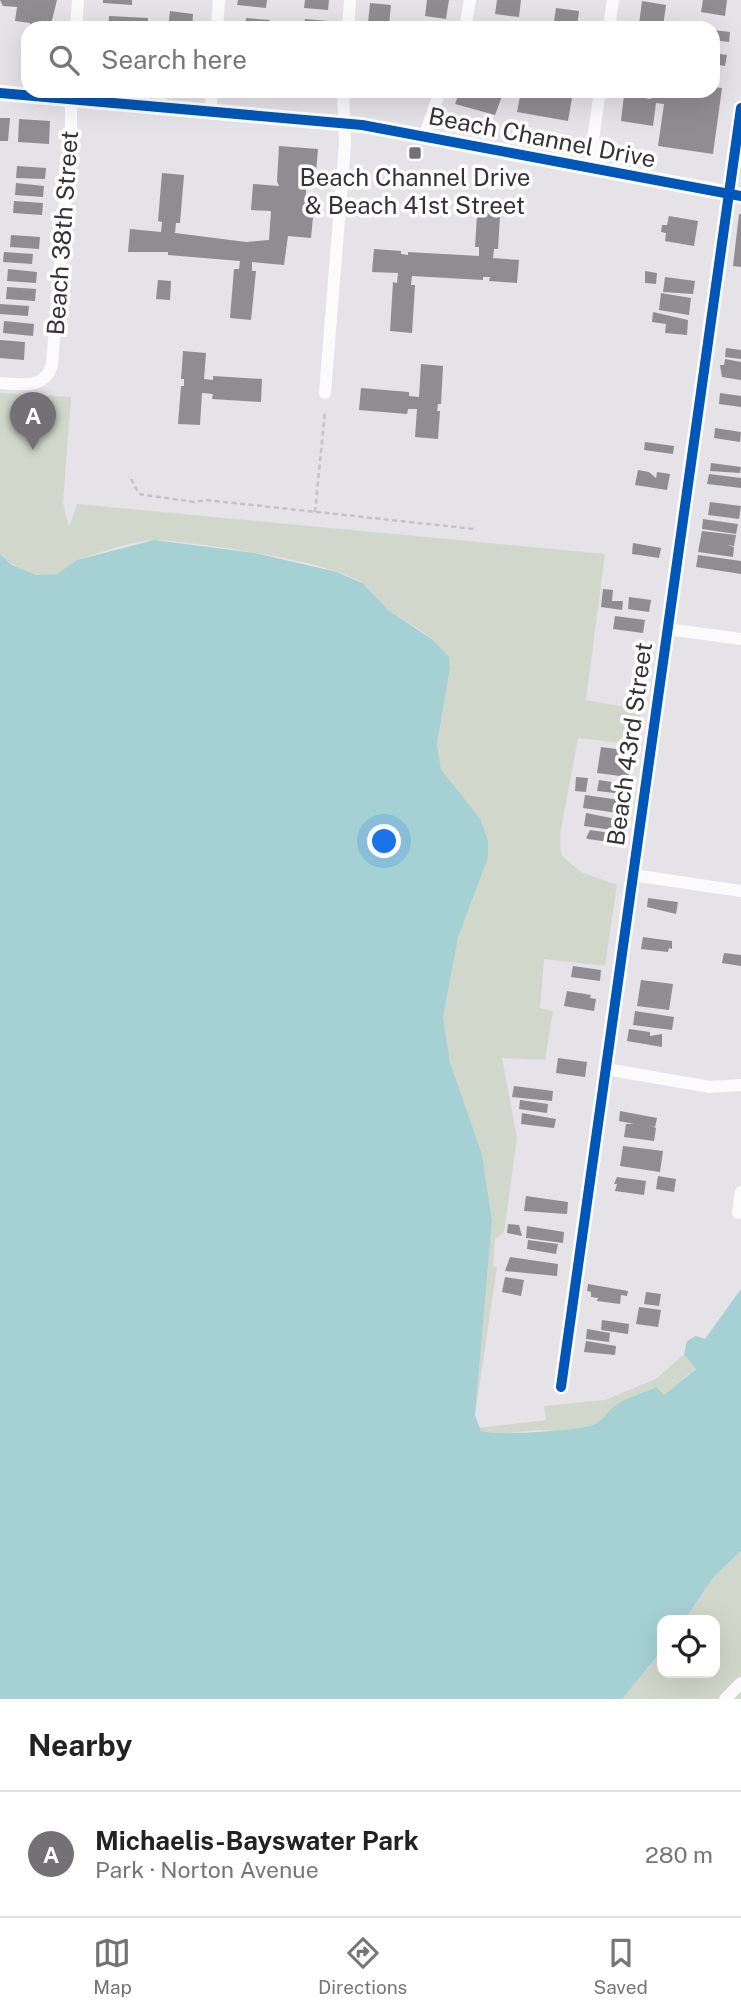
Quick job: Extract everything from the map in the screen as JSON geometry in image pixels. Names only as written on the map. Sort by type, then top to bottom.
[{"type":"main road","name":"Beach Channel Drive","points":[[0,93],[21,94]]},
{"type":"main road","name":"Beach Channel Drive","points":[[131,98],[161,99],[210,112],[344,122],[735,195]]},
{"type":"street","points":[[76,21],[78,0]]},
{"type":"street","points":[[218,21],[219,0]]},
{"type":"street","points":[[349,21],[351,0]]},
{"type":"street","points":[[467,21],[470,0]]},
{"type":"street","points":[[610,21],[613,0]]},
{"type":"street","name":"Beach 38th Street","points":[[0,383],[34,384],[49,374],[53,360],[71,98]]},
{"type":"street","points":[[210,112],[211,98]]},
{"type":"street","points":[[326,393],[345,145],[343,98]]},
{"type":"street","points":[[424,136],[438,98]]},
{"type":"street","points":[[589,168],[599,98]]},
{"type":"street","name":"Beach 43rd Street","points":[[561,1387],[667,629],[735,195],[741,108]]},
{"type":"street","points":[[667,629],[741,639]]},
{"type":"street","points":[[633,875],[741,891]]},
{"type":"street","points":[[606,1069],[710,1087],[741,1085]]},
{"type":"street","points":[[737,1213],[741,1192]]},
{"type":"street","points":[[725,1699],[741,1683]]},
{"type":"path","points":[[315,512],[325,411]]},
{"type":"path","points":[[131,479],[139,494],[194,502],[206,500],[474,529]]},
{"type":"shaded area","points":[[0,393],[71,397],[63,503],[69,527],[77,504],[605,554],[586,700],[641,710],[637,745],[578,738],[560,835],[561,855],[581,872],[617,885],[605,966],[544,959],[540,1008],[553,1011],[545,1060],[502,1058],[517,1138],[504,1233],[495,1239],[493,1266],[497,1267],[475,1415],[492,1221],[482,1154],[450,1062],[443,1017],[458,938],[488,858],[488,840],[481,820],[441,769],[437,744],[450,669],[447,659],[435,642],[387,609],[365,585],[349,576],[297,561],[233,549],[149,540],[80,559],[61,573],[50,576],[34,574],[12,564],[0,554]]},
{"type":"shaded area","points":[[684,1354],[696,1368],[664,1395],[618,1403],[596,1425],[568,1432],[539,1430],[492,1435],[479,1428],[546,1420],[544,1406],[605,1400],[656,1379]]},
{"type":"shaded area","points":[[741,1551],[741,1699],[622,1699],[657,1656],[657,1678],[720,1678],[720,1615],[687,1615],[713,1578]]},
{"type":"water","points":[[154,540],[255,553],[337,572],[364,584],[388,610],[433,640],[449,657],[450,669],[437,744],[441,769],[481,820],[488,840],[488,858],[458,938],[443,1017],[450,1062],[482,1154],[492,1221],[475,1415],[481,1431],[519,1433],[584,1427],[602,1419],[621,1402],[656,1387],[664,1395],[696,1369],[684,1354],[687,1341],[696,1336],[705,1339],[741,1289],[741,1551],[713,1578],[687,1615],[657,1615],[657,1656],[622,1699],[0,1699],[0,554],[12,565],[36,575],[57,574],[77,560]]},
{"type":"building","points":[[0,0],[57,0],[52,21],[15,21],[17,7],[3,6]]},
{"type":"building","points":[[103,0],[132,0],[132,5],[103,3]]},
{"type":"building","points":[[238,0],[267,0],[266,8],[237,5]]},
{"type":"building","points":[[305,0],[329,0],[328,10],[304,8]]},
{"type":"building","points":[[427,0],[449,0],[446,19],[425,16]]},
{"type":"building","points":[[497,0],[521,0],[519,17],[495,14]]},
{"type":"building","points":[[703,0],[727,0],[725,16],[701,12]]},
{"type":"building","points":[[642,1],[666,5],[664,21],[639,21]]},
{"type":"building","points":[[370,3],[391,5],[389,21],[368,21]]},
{"type":"building","points":[[556,8],[579,11],[578,21],[554,21]]},
{"type":"building","points":[[170,11],[193,14],[192,21],[169,21]]},
{"type":"building","points":[[109,16],[148,18],[148,21],[109,21]]},
{"type":"building","points":[[246,18],[270,20],[270,21],[246,21]]},
{"type":"building","points":[[720,31],[730,32],[729,42],[720,41]]},
{"type":"building","points":[[720,54],[727,55],[725,66],[720,65]]},
{"type":"building","points":[[722,88],[713,154],[658,146],[664,104],[656,103],[653,126],[621,121],[624,98],[720,98]]},
{"type":"building","points":[[457,98],[501,98],[495,115],[455,104]]},
{"type":"building","points":[[520,98],[572,98],[568,121],[517,112]]},
{"type":"building","points":[[0,118],[10,118],[8,141],[0,141]]},
{"type":"building","points":[[19,119],[50,121],[49,144],[18,142]]},
{"type":"building","points":[[279,146],[318,149],[315,184],[307,184],[306,191],[305,207],[314,207],[311,238],[288,236],[284,265],[252,262],[252,271],[256,271],[251,320],[230,318],[234,269],[239,269],[240,261],[168,255],[168,252],[128,252],[130,229],[161,232],[162,222],[158,221],[162,173],[184,175],[180,223],[176,223],[175,233],[246,242],[269,240],[271,211],[251,210],[253,184],[279,186]]},
{"type":"building","points":[[17,166],[46,168],[45,179],[16,178]]},
{"type":"building","points":[[16,183],[44,186],[43,197],[15,195]]},
{"type":"building","points":[[478,199],[501,200],[498,249],[494,249],[493,258],[519,260],[517,283],[489,281],[490,277],[483,277],[483,280],[412,276],[411,285],[415,285],[412,333],[390,331],[393,282],[397,283],[398,273],[372,272],[374,249],[401,251],[401,254],[408,255],[408,252],[479,256],[479,247],[475,247]]},
{"type":"building","points":[[14,201],[43,203],[42,215],[13,213]]},
{"type":"building","points":[[741,214],[741,267],[733,266]]},
{"type":"building","points":[[669,216],[698,221],[694,246],[665,241],[666,233],[661,232],[662,225],[667,225]]},
{"type":"building","points":[[11,235],[40,237],[39,249],[10,247]]},
{"type":"building","points":[[4,252],[33,254],[32,264],[3,262]]},
{"type":"building","points":[[8,269],[37,272],[36,283],[7,281]]},
{"type":"building","points":[[645,271],[657,273],[656,284],[645,283]]},
{"type":"building","points":[[665,277],[695,281],[693,294],[663,292]]},
{"type":"building","points":[[158,280],[171,281],[170,300],[156,299]]},
{"type":"building","points":[[7,287],[36,289],[35,301],[6,299]]},
{"type":"building","points":[[661,293],[691,298],[689,315],[659,310]]},
{"type":"building","points":[[0,304],[29,306],[28,316],[0,314]]},
{"type":"building","points":[[653,312],[688,320],[687,335],[665,333],[666,324],[652,322]]},
{"type":"building","points":[[4,321],[34,324],[33,336],[3,333]]},
{"type":"building","points":[[0,340],[25,342],[24,360],[0,358]]},
{"type":"building","points":[[726,348],[741,350],[741,359],[725,357]]},
{"type":"building","points":[[183,351],[206,353],[204,379],[213,380],[213,376],[262,379],[261,402],[212,399],[213,394],[202,393],[200,425],[178,424],[181,386],[184,386],[184,379],[181,379]]},
{"type":"building","points":[[725,359],[741,362],[741,380],[722,377],[720,365],[724,365]]},
{"type":"building","points":[[421,364],[443,366],[441,404],[438,404],[437,411],[440,411],[438,439],[415,437],[417,409],[408,409],[407,414],[359,410],[361,388],[409,392],[409,396],[419,397]]},
{"type":"building","points":[[720,393],[741,396],[741,407],[719,404]]},
{"type":"building","points":[[715,428],[741,432],[740,442],[714,438]]},
{"type":"building","points":[[645,442],[674,446],[673,454],[644,450]]},
{"type":"building","points":[[711,463],[741,467],[740,473],[710,471]]},
{"type":"building","points":[[638,470],[649,472],[656,478],[657,472],[670,474],[667,490],[635,485]]},
{"type":"building","points":[[709,474],[741,478],[741,488],[707,484]]},
{"type":"building","points":[[710,502],[741,506],[739,519],[708,515]]},
{"type":"building","points":[[703,519],[738,524],[736,534],[702,529]]},
{"type":"building","points":[[702,531],[736,535],[734,546],[727,545],[734,547],[733,557],[698,552]]},
{"type":"building","points":[[633,543],[661,548],[659,558],[632,554]]},
{"type":"building","points":[[698,555],[741,561],[741,574],[696,567]]},
{"type":"building","points":[[603,589],[613,590],[612,601],[623,601],[622,610],[601,607]]},
{"type":"building","points":[[629,597],[651,600],[649,612],[628,609]]},
{"type":"building","points":[[615,616],[645,620],[643,633],[613,629]]},
{"type":"building","points":[[601,747],[632,751],[628,777],[597,773]]},
{"type":"building","points":[[576,777],[588,778],[586,792],[575,791]]},
{"type":"building","points":[[599,780],[624,784],[623,794],[597,791]]},
{"type":"building","points":[[585,795],[620,800],[618,813],[583,808]]},
{"type":"building","points":[[586,813],[621,820],[622,826],[619,831],[584,826]]},
{"type":"building","points":[[590,830],[618,834],[616,843],[586,838]]},
{"type":"building","points":[[648,898],[678,902],[676,914],[647,907]]},
{"type":"building","points":[[643,937],[672,941],[672,949],[669,948],[668,952],[641,949]]},
{"type":"building","points":[[724,953],[741,955],[741,966],[722,963]]},
{"type":"building","points":[[573,966],[601,970],[600,981],[571,977]]},
{"type":"building","points":[[641,980],[673,984],[669,1010],[637,1006]]},
{"type":"building","points":[[567,991],[591,995],[590,998],[596,999],[594,1011],[564,1006]]},
{"type":"building","points":[[635,1011],[674,1017],[672,1030],[633,1025]]},
{"type":"building","points":[[629,1029],[650,1032],[650,1036],[662,1034],[662,1047],[627,1041]]},
{"type":"building","points":[[558,1058],[587,1062],[585,1077],[556,1073]]},
{"type":"building","points":[[514,1086],[553,1091],[552,1101],[512,1097]]},
{"type":"building","points":[[520,1100],[548,1104],[547,1113],[519,1109]]},
{"type":"building","points":[[620,1111],[657,1118],[655,1127],[649,1125],[656,1128],[654,1141],[624,1137],[626,1124],[634,1124],[619,1121]]},
{"type":"building","points":[[522,1113],[556,1119],[554,1128],[521,1124]]},
{"type":"building","points":[[623,1146],[663,1151],[660,1172],[620,1166]]},
{"type":"building","points":[[658,1176],[676,1179],[674,1192],[656,1189]]},
{"type":"building","points":[[617,1177],[646,1181],[644,1195],[615,1191]]},
{"type":"building","points":[[526,1196],[568,1202],[567,1214],[524,1211]]},
{"type":"building","points":[[508,1224],[519,1225],[522,1236],[507,1233]]},
{"type":"building","points":[[527,1226],[564,1232],[563,1243],[526,1238]]},
{"type":"building","points":[[528,1240],[558,1244],[556,1254],[527,1249]]},
{"type":"building","points":[[510,1257],[558,1264],[557,1276],[505,1271]]},
{"type":"building","points":[[505,1277],[524,1280],[521,1296],[502,1292]]},
{"type":"building","points":[[588,1284],[628,1291],[627,1296],[621,1295],[620,1304],[597,1301],[598,1298],[591,1297],[591,1292],[587,1291]]},
{"type":"building","points":[[646,1292],[661,1294],[659,1306],[644,1304]]},
{"type":"building","points":[[639,1307],[661,1310],[658,1327],[636,1324]]},
{"type":"building","points":[[602,1320],[629,1324],[628,1334],[601,1330]]},
{"type":"building","points":[[587,1329],[610,1333],[609,1342],[586,1339]]},
{"type":"building","points":[[586,1341],[616,1346],[615,1355],[584,1352]]},
{"type":"cycle path","points":[[0,93],[21,95]]},
{"type":"cycle path","points":[[57,98],[362,125],[741,196]]},
{"type":"cycle path","points":[[561,1387],[741,108]]},
{"type":"place","name":"Beach Channel Drive & Beach 41st Street","points":[[415,153]]},
{"type":"place","name":"Michaelis-Bayswater Park","points":[[33,450]]}]
